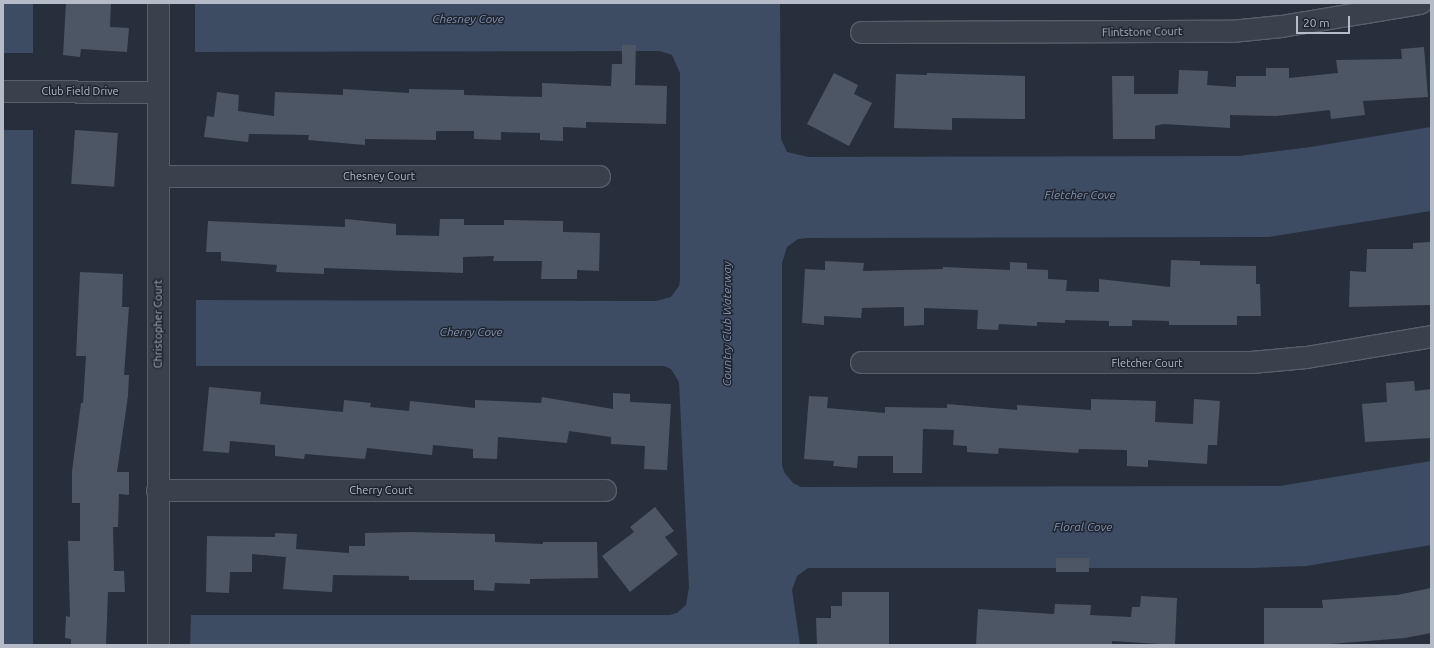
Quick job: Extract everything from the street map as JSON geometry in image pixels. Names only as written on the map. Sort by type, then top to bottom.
[{"type":"street","name":"Christopher Court","points":[[158,3],[158,645]]},
{"type":"street","name":"Flintstone Court","points":[[861,32],[1048,33],[1237,30],[1281,26],[1420,3]]},
{"type":"street","name":"Club Field Drive","points":[[3,91],[158,92]]},
{"type":"street","name":"Chesney Court","points":[[158,176],[599,176]]},
{"type":"street","name":"Fletcher Court","points":[[861,362],[1251,362],[1306,357],[1431,336]]},
{"type":"street","name":"Cherry Court","points":[[158,490],[606,490]]},
{"type":"water","points":[[3,3],[33,3],[33,53],[3,53]]},
{"type":"water","points":[[195,3],[780,3],[781,139],[787,152],[808,157],[1238,156],[1311,147],[1431,127],[1431,211],[1269,237],[798,239],[787,247],[782,263],[782,465],[784,472],[793,483],[801,487],[1280,486],[1431,461],[1431,545],[1306,566],[1253,568],[808,568],[797,576],[792,590],[800,645],[190,645],[191,615],[669,615],[677,613],[686,605],[689,587],[679,382],[671,369],[664,366],[196,366],[196,300],[656,301],[671,297],[679,286],[680,280],[680,73],[672,55],[660,51],[195,52]]},
{"type":"water","points":[[3,130],[33,130],[33,645],[3,645]]},
{"type":"building","points":[[66,3],[111,3],[110,27],[129,28],[127,52],[81,49],[80,57],[63,55]]},
{"type":"building","points":[[622,45],[636,45],[635,85],[667,86],[666,124],[586,122],[586,128],[563,127],[563,141],[540,140],[540,133],[501,132],[501,140],[474,139],[474,131],[436,131],[436,140],[365,139],[365,145],[308,140],[309,135],[249,134],[248,142],[204,137],[207,116],[214,117],[217,92],[239,95],[238,111],[274,116],[275,92],[343,95],[343,89],[409,93],[409,89],[464,90],[464,95],[542,97],[542,83],[611,86],[612,64],[622,64]]},
{"type":"building","points":[[1424,47],[1428,97],[1363,101],[1365,115],[1331,119],[1330,110],[1276,116],[1230,115],[1230,128],[1163,124],[1155,126],[1155,139],[1113,139],[1112,76],[1134,76],[1134,94],[1178,94],[1179,70],[1208,71],[1207,85],[1236,87],[1236,76],[1266,76],[1266,68],[1289,68],[1289,78],[1338,73],[1336,60],[1402,59],[1401,49]]},
{"type":"building","points":[[834,73],[858,85],[854,94],[872,103],[849,146],[807,124]]},
{"type":"building","points":[[927,73],[1025,76],[1025,119],[952,118],[952,130],[894,128],[896,74],[927,75]]},
{"type":"building","points":[[75,130],[118,133],[114,187],[71,184]]},
{"type":"building","points":[[345,219],[396,224],[396,235],[439,236],[440,219],[464,219],[464,225],[504,225],[504,220],[563,221],[563,232],[600,233],[599,271],[577,270],[577,279],[541,279],[542,261],[493,261],[494,256],[463,257],[463,273],[324,268],[324,274],[276,272],[277,265],[221,261],[221,252],[206,252],[208,221],[345,227]]},
{"type":"building","points":[[1431,242],[1431,305],[1349,307],[1350,271],[1366,272],[1367,249],[1413,249],[1413,243]]},
{"type":"building","points":[[1171,260],[1200,261],[1200,265],[1256,266],[1256,284],[1260,284],[1261,316],[1237,316],[1237,325],[1169,325],[1169,321],[1132,320],[1132,326],[1109,326],[1109,321],[1065,320],[1065,323],[1037,322],[1037,326],[999,324],[998,330],[977,329],[978,310],[924,308],[924,325],[904,326],[904,307],[862,308],[861,318],[824,316],[824,325],[802,323],[805,269],[825,270],[825,261],[864,263],[863,271],[943,269],[943,267],[1010,270],[1010,262],[1027,263],[1027,269],[1048,270],[1048,279],[1067,280],[1066,291],[1099,292],[1099,279],[1170,287]]},
{"type":"building","points":[[80,272],[123,274],[122,307],[129,307],[124,375],[129,375],[128,396],[117,472],[129,472],[129,495],[119,494],[118,527],[113,527],[114,571],[124,571],[125,592],[108,592],[106,645],[71,645],[71,639],[65,638],[66,616],[70,617],[68,541],[80,541],[80,503],[72,503],[72,471],[81,403],[83,403],[86,356],[76,356]]},
{"type":"building","points":[[1414,381],[1415,391],[1431,389],[1431,438],[1365,442],[1362,404],[1387,402],[1386,383]]},
{"type":"building","points":[[209,387],[261,392],[260,404],[343,412],[344,400],[371,403],[370,407],[409,411],[410,401],[475,408],[475,400],[541,403],[542,397],[613,409],[613,393],[630,394],[630,402],[671,404],[667,470],[644,469],[645,446],[611,444],[611,437],[569,431],[567,443],[498,437],[497,459],[473,458],[473,449],[433,445],[432,455],[367,448],[365,459],[305,454],[304,459],[275,456],[275,445],[230,441],[229,453],[203,451]]},
{"type":"building","points":[[809,396],[828,397],[827,408],[885,413],[885,407],[947,408],[947,404],[1017,410],[1017,405],[1091,410],[1091,399],[1156,401],[1155,422],[1193,424],[1194,399],[1220,401],[1217,445],[1208,445],[1207,464],[1148,460],[1148,467],[1127,466],[1127,450],[1079,449],[1078,453],[999,448],[998,454],[967,452],[967,446],[953,445],[954,430],[923,429],[922,473],[893,473],[893,456],[858,456],[857,468],[833,466],[834,461],[804,459]]},
{"type":"building","points":[[655,507],[674,531],[665,537],[678,554],[630,592],[602,556],[634,532],[630,527]]},
{"type":"building","points":[[409,532],[495,534],[495,542],[543,544],[543,542],[597,542],[598,578],[530,579],[530,584],[495,583],[494,591],[474,590],[474,580],[409,580],[409,576],[333,575],[332,592],[283,589],[286,557],[252,554],[252,572],[230,572],[229,593],[206,592],[207,536],[275,537],[275,533],[297,534],[296,549],[349,553],[349,546],[365,546],[365,533]]},
{"type":"building","points":[[1056,558],[1089,558],[1089,572],[1056,572]]},
{"type":"building","points":[[1431,588],[1431,633],[1405,638],[1318,645],[1264,645],[1264,608],[1323,608],[1322,600],[1397,595]]},
{"type":"building","points":[[842,592],[889,592],[889,645],[817,645],[816,618],[831,618],[831,606],[842,606]]},
{"type":"building","points":[[1141,596],[1177,598],[1175,645],[1112,641],[1112,645],[976,645],[978,609],[1054,614],[1055,604],[1091,605],[1090,615],[1131,617],[1132,607],[1140,607]]},
{"type":"water label","name":"Chesney Cove","points":[[468,19]]},
{"type":"water label","name":"Fletcher Cove","points":[[1080,195]]},
{"type":"water label","name":"Country Club Waterway","points":[[727,324]]},
{"type":"water label","name":"Cherry Cove","points":[[471,332]]},
{"type":"water label","name":"Floral Cove","points":[[1083,527]]}]
